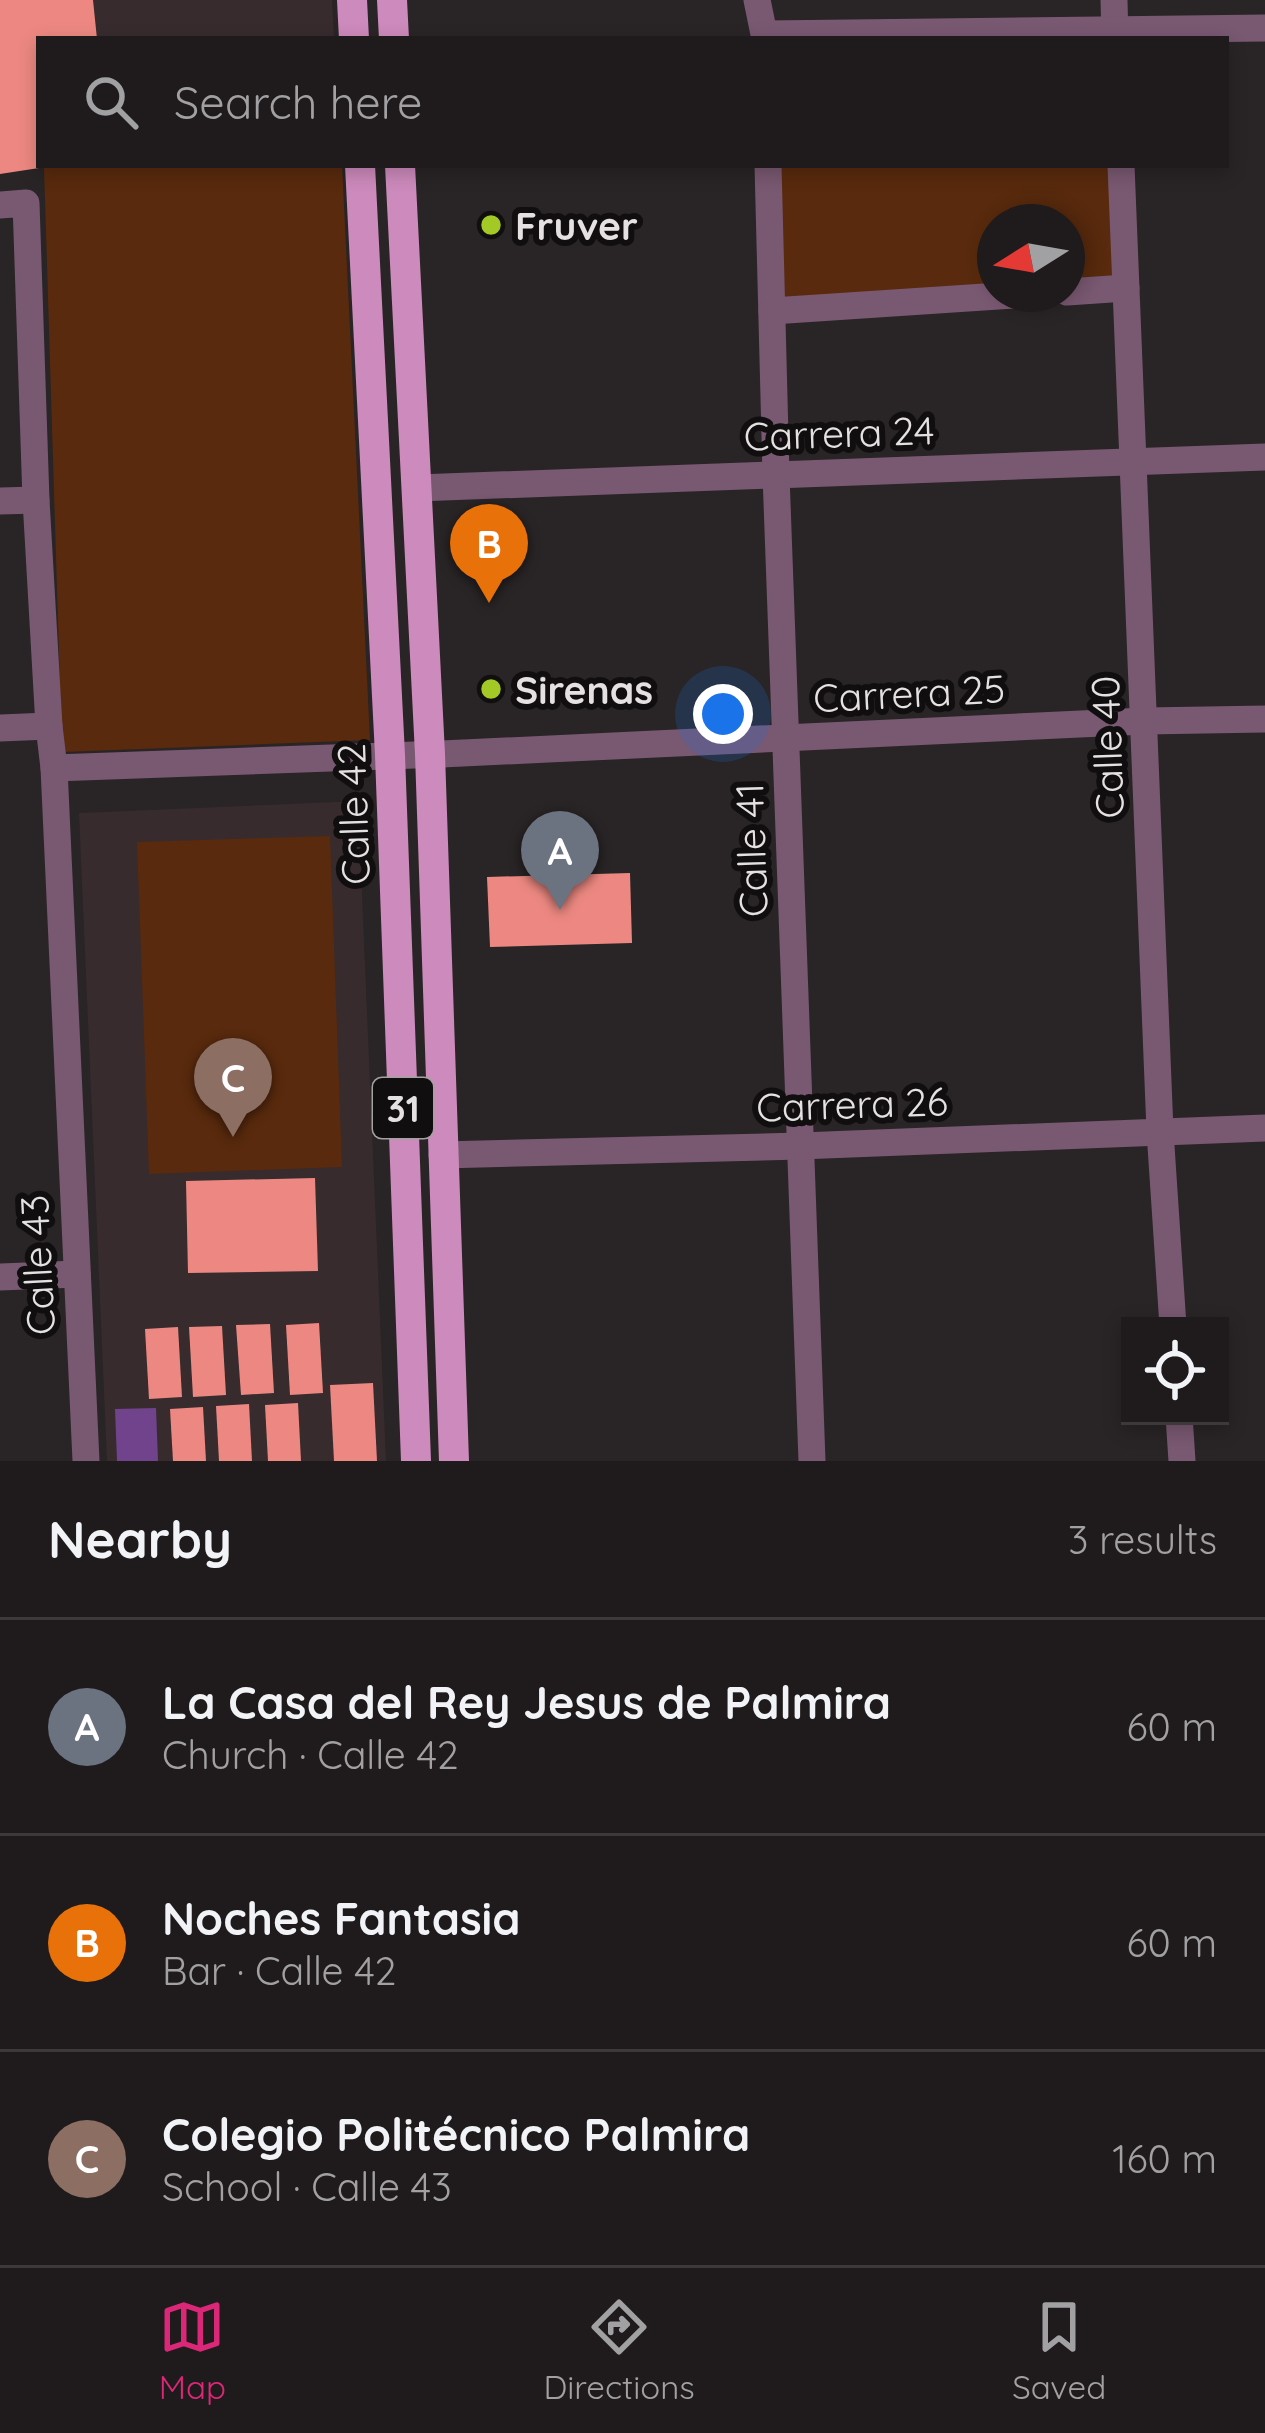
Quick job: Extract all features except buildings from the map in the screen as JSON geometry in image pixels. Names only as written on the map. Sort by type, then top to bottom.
[{"type":"main road","points":[[352,0],[354,36]]},
{"type":"main road","points":[[392,0],[394,36]]},
{"type":"main road","name":"Calle 42","points":[[360,168],[390,755],[416,1461]]},
{"type":"main road","name":"Calle 42","points":[[400,168],[430,754],[454,1461]]},
{"type":"street","points":[[757,0],[765,36]]},
{"type":"street","points":[[1114,0],[1115,35]]},
{"type":"street","points":[[940,36],[1265,28]]},
{"type":"street","name":"Calle 41","points":[[768,168],[812,1461]]},
{"type":"street","name":"Calle 40","points":[[1121,168],[1160,1131],[1172,1317]]},
{"type":"street","name":"Calle 43","points":[[13,204],[54,768],[86,1461]]},
{"type":"street","points":[[1085,291],[1126,288]]},
{"type":"street","points":[[772,311],[977,297]]},
{"type":"street","name":"Carrera 24","points":[[417,488],[1265,457]]},
{"type":"street","points":[[0,501],[36,500]]},
{"type":"street","name":"Carrera 25","points":[[54,768],[1265,719]]},
{"type":"street","points":[[0,728],[49,726]]},
{"type":"street","name":"Carrera 26","points":[[442,1155],[1265,1128]]},
{"type":"street","points":[[0,1277],[77,1274]]},
{"type":"street","points":[[1180,1425],[1182,1461]]},
{"type":"shaded area","points":[[0,0],[332,0],[334,36],[36,36],[37,168],[0,174]]},
{"type":"shaded area","points":[[44,168],[342,168],[370,740],[62,752]]},
{"type":"shaded area","points":[[776,168],[1113,168],[1119,280],[1085,283],[1085,204],[977,204],[977,291],[782,307]]},
{"type":"shaded area","points":[[358,801],[386,1461],[107,1461],[79,813]]},
{"type":"shaded area","points":[[330,836],[342,1167],[149,1174],[137,842]]},
{"type":"shaded area","points":[[156,1408],[158,1461],[117,1461],[115,1409]]},
{"type":"place","name":"Fruver","points":[[491,225]]},
{"type":"place","name":"Noches Fantasia","points":[[489,603]]},
{"type":"place","name":"Sirenas","points":[[491,689]]},
{"type":"place","name":"La Casa del Rey Jesus de Palmira","points":[[560,910]]},
{"type":"place","name":"Colegio Politécnico Palmira","points":[[233,1137]]}]
